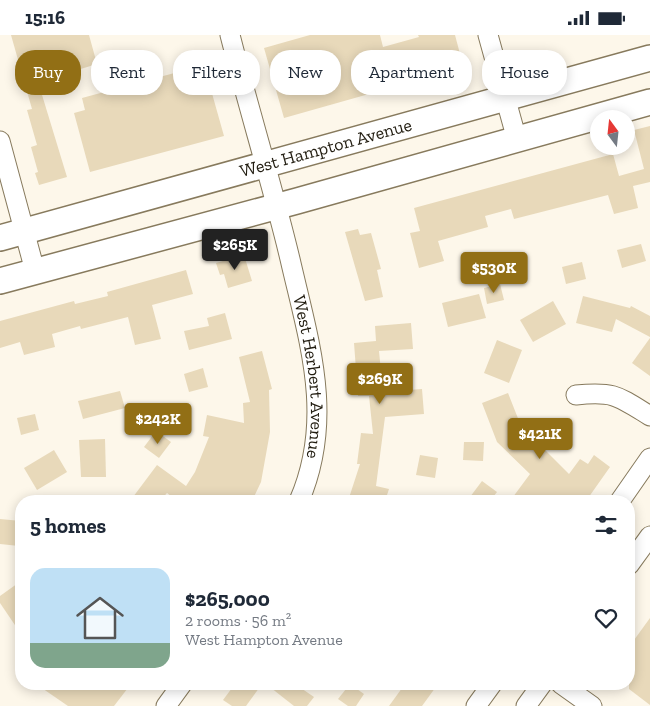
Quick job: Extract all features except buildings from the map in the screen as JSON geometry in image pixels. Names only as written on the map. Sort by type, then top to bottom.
[{"type":"main road","name":"West Hampton Avenue","points":[[0,238],[650,58]]},
{"type":"main road","points":[[0,281],[277,207],[650,103]]},
{"type":"street","name":"West Herbert Avenue","points":[[230,35],[277,207],[316,375],[316,436],[302,495]]},
{"type":"street","points":[[488,35],[516,140]]},
{"type":"street","points":[[0,141],[35,271]]},
{"type":"street","points":[[576,395],[603,392],[622,398],[650,416]]},
{"type":"street","points":[[624,495],[650,458]]},
{"type":"street","points":[[635,557],[650,536]]},
{"type":"street","points":[[166,706],[178,690]]},
{"type":"street","points":[[476,706],[488,690]]},
{"type":"street","points":[[526,706],[538,690]]},
{"type":"street","points":[[569,690],[592,706]]}]
